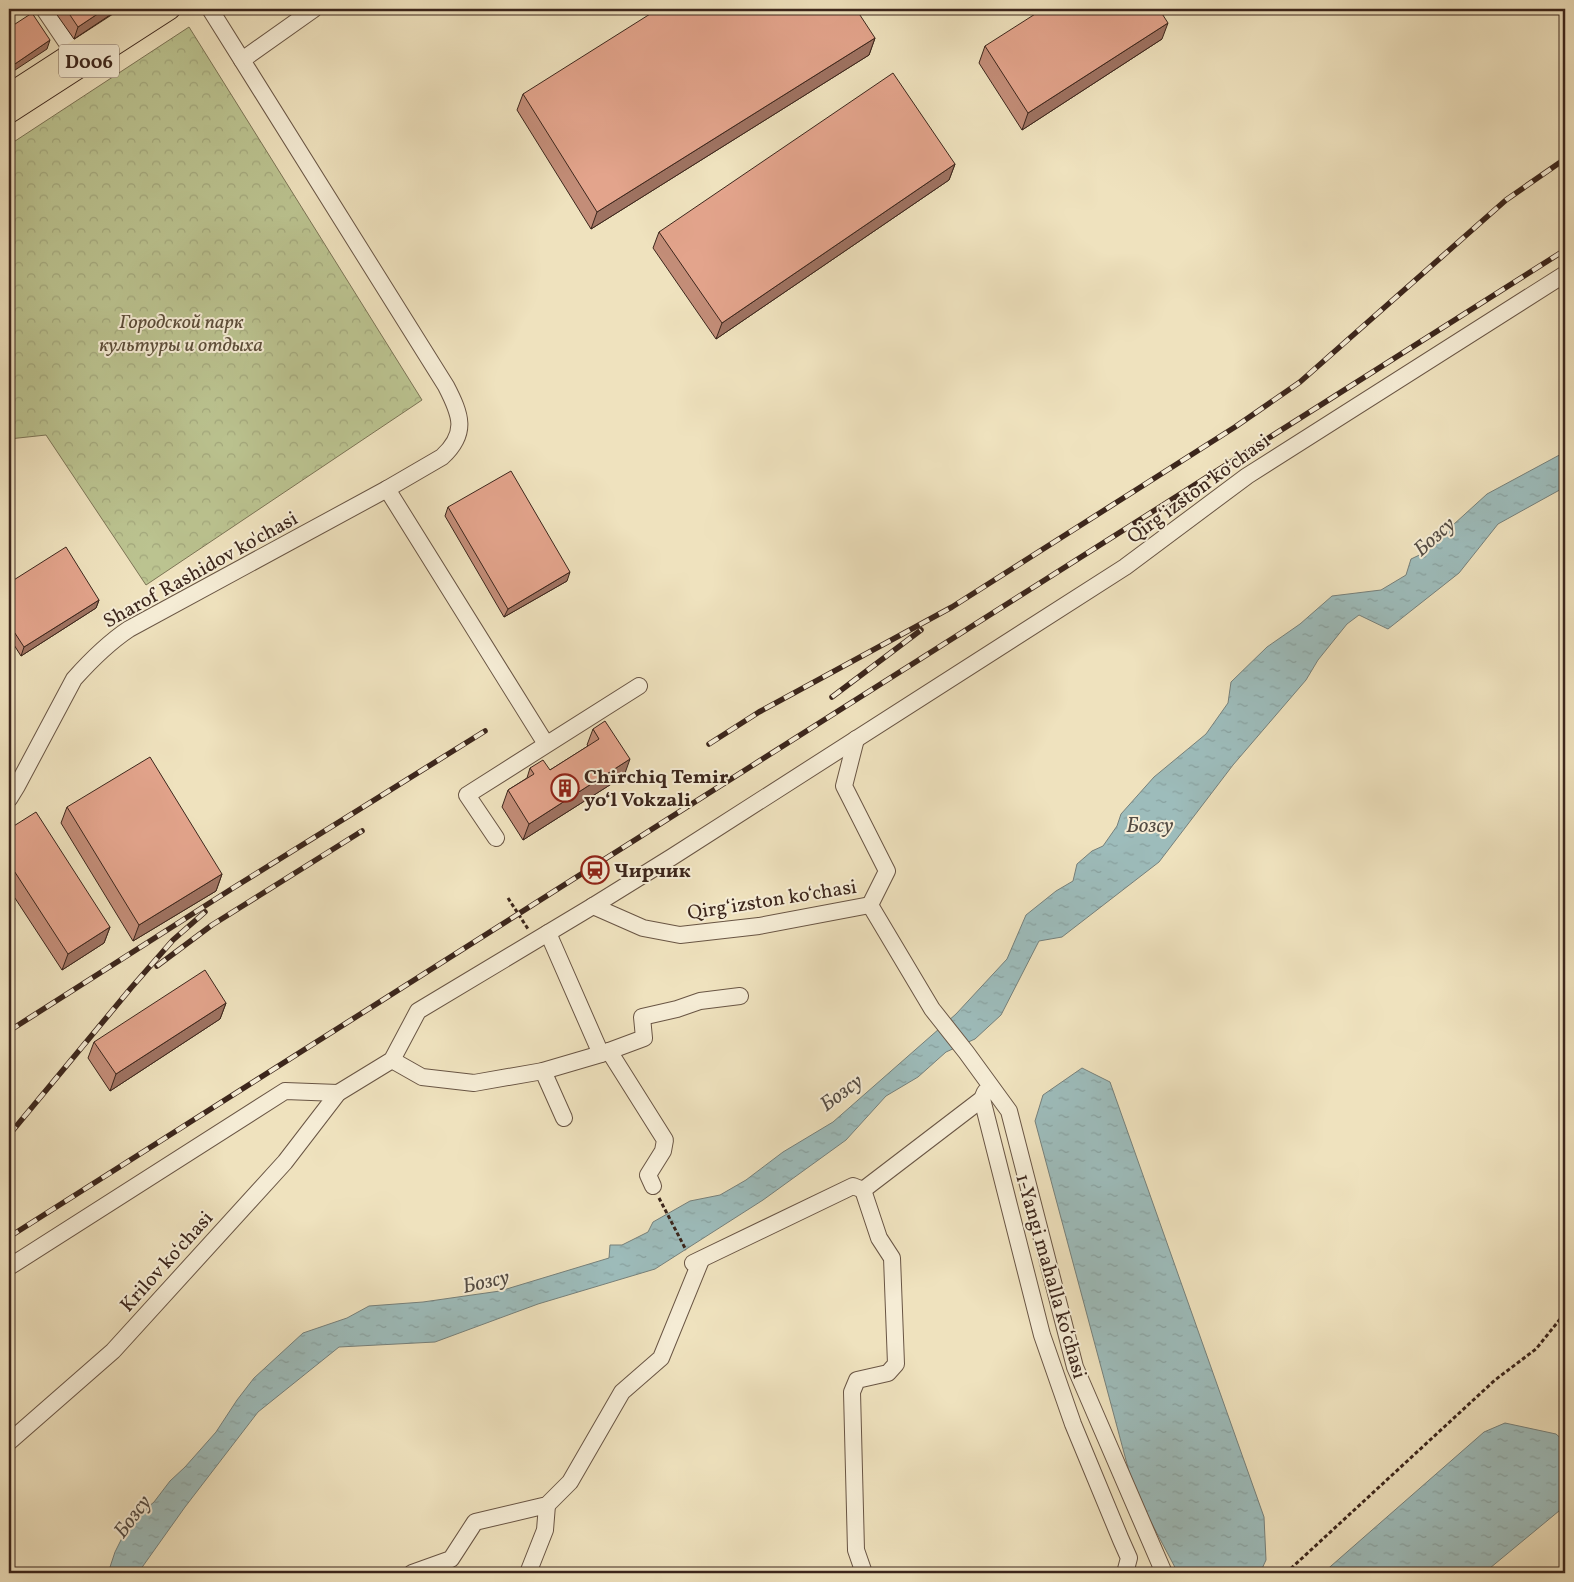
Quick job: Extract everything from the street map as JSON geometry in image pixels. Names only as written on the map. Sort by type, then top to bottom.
[{"type":"main road","name":"D006","points":[[9,94],[140,9]]},
{"type":"main road","name":"D006","points":[[9,113],[170,9]]},
{"type":"street","points":[[44,9],[73,52]]},
{"type":"street","points":[[210,9],[242,60],[314,9]]},
{"type":"street","name":"Sharof Rashidov ko'chasi","points":[[9,799],[18,786],[74,679],[114,639],[442,457],[454,444],[458,436],[460,427],[456,405],[446,386],[242,60]]},
{"type":"street","name":"Qirg‘izston ko‘chasi","points":[[392,1060],[418,1011],[593,906],[1125,567],[1247,476],[1565,274]]},
{"type":"street","points":[[387,489],[546,744]]},
{"type":"street","points":[[496,838],[467,795],[639,686]]},
{"type":"street","name":"Qirg‘izston ko‘chasi","points":[[593,906],[643,928],[680,935],[759,926],[870,906],[887,871],[844,786],[856,739]]},
{"type":"street","points":[[870,906],[932,1009],[1009,1111],[1075,1368],[1164,1573]]},
{"type":"street","points":[[542,937],[605,1053],[665,1140],[663,1151],[648,1174],[653,1186]]},
{"type":"street","points":[[9,1267],[285,1091],[338,1093],[392,1060],[422,1077],[474,1083],[543,1071],[605,1053],[644,1038],[642,1017],[677,1009],[700,1001],[740,996]]},
{"type":"street","points":[[543,1071],[564,1118]]},
{"type":"street","points":[[863,1190],[982,1100],[989,1083]]},
{"type":"street","name":"Krilov ko‘chasi","points":[[9,1442],[113,1351],[285,1162],[338,1093]]},
{"type":"street","name":"1-Yangi mahalla ko‘chasi","points":[[982,1100],[1042,1335],[1073,1424],[1129,1558],[1125,1573]]},
{"type":"street","points":[[412,1573],[451,1559],[475,1522],[546,1505],[570,1482],[622,1392],[661,1358],[697,1261],[854,1186],[863,1190],[879,1238],[892,1258],[896,1364],[888,1373],[856,1380],[852,1392],[856,1550],[864,1573]]},
{"type":"street","points":[[528,1573],[545,1530],[546,1505]]},
{"type":"path","points":[[508,898],[542,937]]},
{"type":"path","points":[[653,1186],[697,1261]]},
{"type":"path","points":[[1286,1573],[1495,1380],[1536,1349],[1565,1313]]},
{"type":"green space","name":"Городской парк культуры и отдыха","points":[[189,27],[422,400],[146,585],[46,435],[9,439],[9,145]]},
{"type":"water","name":"Бозсу","points":[[1565,452],[1565,487],[1498,524],[1459,573],[1388,629],[1359,615],[1347,624],[1318,660],[1306,680],[1233,765],[1159,862],[1062,937],[1039,941],[1001,1015],[975,1039],[946,1052],[918,1077],[886,1096],[846,1140],[763,1200],[655,1269],[538,1304],[435,1342],[339,1347],[258,1412],[185,1507],[138,1573],[108,1573],[115,1552],[130,1522],[154,1502],[170,1481],[216,1432],[254,1378],[303,1333],[347,1318],[369,1306],[423,1302],[500,1291],[609,1258],[610,1245],[622,1245],[648,1232],[653,1222],[690,1201],[720,1195],[746,1180],[783,1152],[833,1122],[956,1014],[1007,959],[1026,915],[1056,891],[1073,881],[1077,864],[1092,851],[1103,846],[1117,826],[1121,814],[1154,777],[1206,734],[1228,703],[1231,682],[1267,647],[1300,624],[1332,596],[1381,590],[1406,575],[1411,559],[1428,551],[1442,535],[1487,494]]},
{"type":"water","points":[[1082,1068],[1110,1082],[1264,1517],[1266,1560],[1260,1573],[1178,1573],[1134,1490],[1035,1121],[1043,1095]]},
{"type":"water","points":[[1505,1423],[1556,1434],[1565,1442],[1565,1506],[1484,1573],[1323,1573],[1484,1432]]},
{"type":"building","points":[[66,9],[105,9],[78,27]]},
{"type":"building","points":[[658,9],[856,9],[875,38],[597,212],[523,94]]},
{"type":"building","points":[[1043,9],[1159,9],[1168,23],[1028,113],[985,46]]},
{"type":"building","points":[[32,13],[50,40],[9,68],[9,28]]},
{"type":"building","points":[[893,73],[955,164],[722,323],[659,232]]},
{"type":"building","points":[[511,471],[570,572],[508,609],[448,507]]},
{"type":"building","points":[[66,547],[99,600],[24,647],[9,624],[9,583]]},
{"type":"building","name":"Chirchiq Temir yo‘l Vokzali","points":[[605,721],[630,759],[529,824],[508,790],[534,774],[530,768],[543,760],[550,770],[599,739],[593,729]]},
{"type":"building","points":[[150,757],[222,874],[139,925],[67,807]]},
{"type":"building","points":[[36,812],[110,927],[68,954],[9,863],[9,829]]},
{"type":"building","points":[[205,970],[226,1003],[116,1074],[94,1042]]},
{"type":"railway","points":[[709,744],[759,712],[952,607],[1235,427],[1300,382],[1506,200],[1562,161]]},
{"type":"railway","points":[[9,1237],[1565,250]]},
{"type":"railway","points":[[832,697],[921,630]]},
{"type":"railway","points":[[9,1031],[233,888],[485,731]]},
{"type":"railway","points":[[157,966],[212,925],[362,831]]},
{"type":"railway","points":[[9,1135],[173,940],[205,912]]},
{"type":"place","name":"Chirchiq Temir yo‘l Vokzali","points":[[565,788]]},
{"type":"place","name":"Чирчик","points":[[595,870]]}]
